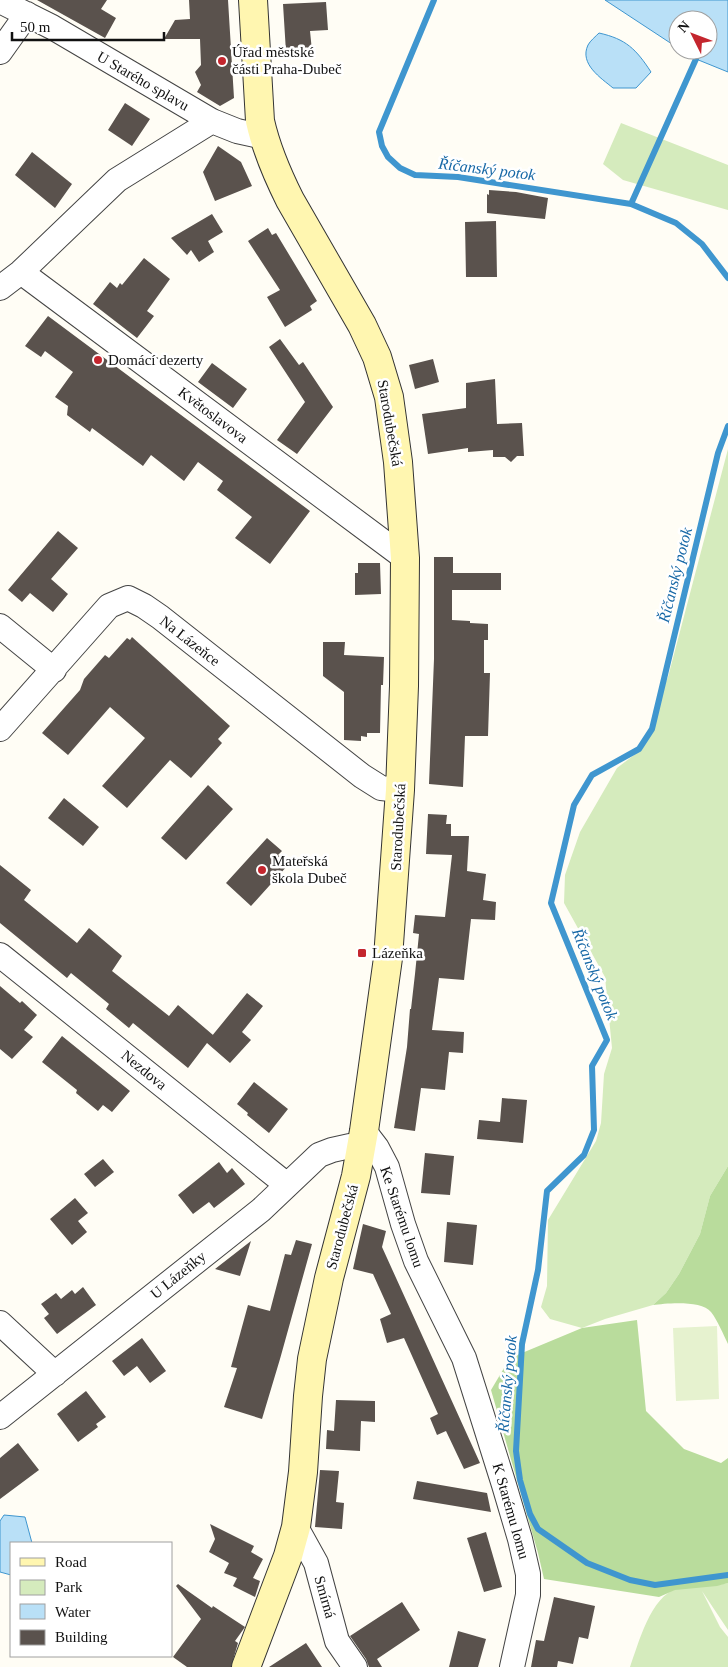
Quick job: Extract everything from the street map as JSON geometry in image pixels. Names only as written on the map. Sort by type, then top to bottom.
[{"type":"street","name":"Starodubečská","points":[[246,1667],[288,1556],[296,1527],[303,1472],[312,1359],[329,1278],[347,1215],[363,1139],[388,958],[400,790],[404,686],[404,558],[398,462],[389,397],[377,357],[352,306],[290,200],[280,180],[264,137],[260,120],[253,0]]},
{"type":"street","name":"U Starého splavu","points":[[0,1],[27,14],[212,121],[236,131],[264,137]]},
{"type":"street","points":[[0,52],[27,14]]},
{"type":"street","points":[[0,288],[22,272],[117,180],[212,121]]},
{"type":"street","name":"Květoslavova","points":[[22,272],[404,558]]},
{"type":"street","name":"Na Lázeňce","points":[[0,729],[109,606],[128,598],[160,617],[362,776],[381,788],[400,790]]},
{"type":"street","points":[[0,626],[54,670]]},
{"type":"street","name":"Nezdova","points":[[0,955],[287,1185]]},
{"type":"street","name":"U Lázeňky","points":[[0,1417],[261,1210],[319,1155],[350,1146],[363,1139]]},
{"type":"street","name":"Ke Starému lomu","points":[[363,1139],[377,1148],[387,1167],[403,1224],[416,1261],[464,1358]]},
{"type":"street","points":[[0,1323],[55,1374]]},
{"type":"street","name":"K Starému lomu","points":[[464,1358],[504,1484],[528,1574],[528,1595],[512,1667]]},
{"type":"street","name":"Smírná","points":[[296,1527],[316,1563],[337,1641],[355,1667]]},
{"type":"green space","points":[[621,123],[728,165],[728,210],[623,180],[603,164]]},
{"type":"green space","points":[[728,449],[728,1166],[710,1196],[700,1234],[679,1274],[666,1293],[653,1305],[582,1328],[550,1319],[541,1307],[547,1286],[548,1220],[596,1141],[601,1123],[604,1074],[612,1048],[605,977],[564,903],[565,875],[580,832],[617,768],[642,749],[649,734],[654,709],[668,677]]},
{"type":"green space","points":[[728,1166],[728,1344],[716,1319],[706,1308],[684,1303],[653,1305],[666,1293],[679,1274],[700,1234],[710,1196]]},
{"type":"green space","points":[[637,1320],[646,1411],[684,1449],[721,1463],[728,1458],[728,1583],[717,1586],[675,1590],[659,1597],[544,1579],[491,1390],[510,1358],[582,1328]]},
{"type":"green space","points":[[717,1326],[719,1399],[676,1401],[673,1328]]},
{"type":"green space","points":[[728,1583],[728,1630],[702,1591],[720,1627],[728,1637],[728,1667],[630,1667],[647,1622],[660,1601],[668,1593],[677,1589]]},
{"type":"water","points":[[605,0],[728,0],[728,72],[698,60],[718,60],[718,10],[668,10],[668,41]]},
{"type":"water","points":[[599,33],[616,38],[630,46],[651,72],[636,88],[613,88],[593,70],[586,58],[586,52],[588,45]]},
{"type":"water","points":[[4,1515],[25,1517],[32,1542],[10,1542],[10,1575],[0,1572],[0,1521]]},
{"type":"building","points":[[37,0],[107,0],[101,9],[116,18],[105,38]]},
{"type":"building","points":[[189,0],[228,0],[234,98],[220,106],[197,92],[201,85],[195,72],[201,65],[200,39],[164,39],[175,20],[190,19]]},
{"type":"building","points":[[326,2],[328,30],[310,31],[312,51],[286,52],[283,4]]},
{"type":"building","points":[[125,103],[150,119],[132,146],[108,130]]},
{"type":"building","points":[[218,146],[241,162],[252,186],[215,201],[203,172]]},
{"type":"building","points":[[32,152],[72,184],[55,208],[15,175]]},
{"type":"building","points":[[489,190],[516,192],[548,198],[545,219],[487,213],[487,194],[489,195]]},
{"type":"building","points":[[212,214],[223,232],[208,241],[214,252],[199,262],[191,250],[187,255],[171,238]]},
{"type":"building","points":[[496,221],[497,277],[466,277],[465,222]]},
{"type":"building","points":[[268,228],[272,235],[276,233],[317,301],[310,306],[312,310],[285,327],[267,297],[280,290],[248,241]]},
{"type":"building","points":[[144,258],[170,279],[147,311],[154,316],[137,338],[93,304],[110,282],[117,288],[120,283],[122,285]]},
{"type":"building","points":[[48,316],[310,511],[270,564],[235,538],[252,517],[217,490],[223,481],[198,462],[184,481],[151,455],[143,466],[92,428],[90,432],[67,415],[68,406],[55,397],[73,372],[45,351],[41,357],[25,346]]},
{"type":"building","points":[[280,339],[299,365],[303,362],[333,407],[297,454],[277,440],[305,402],[269,347]]},
{"type":"building","points":[[433,359],[439,382],[415,389],[409,365]]},
{"type":"building","points":[[212,363],[247,389],[233,408],[198,382]]},
{"type":"building","points":[[495,379],[497,424],[522,423],[524,456],[517,456],[511,462],[505,457],[493,457],[493,450],[468,452],[468,448],[428,454],[422,414],[466,408],[466,383]]},
{"type":"building","points":[[58,531],[78,548],[51,579],[68,594],[53,612],[30,593],[22,602],[8,590]]},
{"type":"building","points":[[434,557],[453,557],[453,573],[501,573],[501,590],[452,590],[452,620],[488,624],[488,640],[484,640],[484,673],[490,673],[488,736],[465,736],[463,787],[429,784],[434,659]]},
{"type":"building","points":[[358,563],[380,563],[381,594],[355,595],[355,573],[358,573]]},
{"type":"building","points":[[132,637],[230,726],[218,739],[222,743],[191,778],[170,760],[127,808],[102,786],[145,738],[110,707],[68,755],[42,733],[80,690],[84,679],[105,655],[109,658],[127,638],[130,640]]},
{"type":"building","points":[[323,642],[345,642],[344,655],[384,657],[383,685],[381,685],[380,733],[367,733],[367,737],[361,736],[361,741],[344,740],[344,692],[323,676]]},
{"type":"building","points":[[208,785],[233,809],[186,860],[161,838]]},
{"type":"building","points":[[64,798],[99,827],[83,846],[48,818]]},
{"type":"building","points":[[428,814],[447,815],[446,824],[451,824],[451,836],[469,836],[467,871],[486,874],[483,900],[496,902],[495,920],[471,919],[464,980],[439,978],[432,1030],[464,1032],[463,1053],[449,1052],[445,1090],[421,1088],[415,1131],[394,1128],[407,1047],[419,934],[413,933],[415,915],[445,917],[452,855],[426,854]]},
{"type":"building","points":[[267,838],[282,851],[278,855],[288,865],[251,906],[226,883]]},
{"type":"building","points":[[0,865],[31,890],[24,900],[77,943],[89,928],[122,956],[112,971],[169,1016],[178,1005],[213,1035],[247,993],[263,1006],[242,1032],[251,1040],[230,1063],[207,1043],[188,1068],[133,1023],[129,1028],[106,1009],[109,1004],[71,973],[67,978],[0,923]]},
{"type":"building","points":[[0,986],[20,1003],[22,1001],[37,1015],[24,1030],[33,1037],[12,1059],[0,1049]]},
{"type":"building","points":[[62,1036],[130,1091],[112,1112],[103,1105],[98,1111],[76,1093],[77,1090],[42,1062]]},
{"type":"building","points":[[254,1082],[288,1109],[269,1133],[237,1104]]},
{"type":"building","points":[[502,1098],[527,1100],[523,1143],[477,1139],[479,1120],[500,1122]]},
{"type":"building","points":[[425,1153],[454,1156],[450,1195],[421,1193]]},
{"type":"building","points":[[103,1159],[114,1172],[95,1187],[84,1174]]},
{"type":"building","points":[[219,1162],[227,1173],[232,1168],[245,1184],[214,1208],[209,1202],[193,1214],[178,1195]]},
{"type":"building","points":[[75,1198],[88,1213],[78,1221],[87,1232],[72,1245],[50,1219]]},
{"type":"building","points":[[447,1222],[477,1225],[473,1265],[444,1262]]},
{"type":"building","points":[[363,1224],[386,1231],[382,1247],[480,1463],[464,1469],[446,1431],[437,1435],[430,1418],[438,1414],[404,1338],[387,1343],[380,1319],[391,1314],[373,1274],[353,1269]]},
{"type":"building","points":[[296,1240],[312,1244],[262,1419],[224,1407],[237,1368],[231,1367],[248,1305],[270,1311],[285,1254],[291,1255]]},
{"type":"building","points":[[251,1241],[240,1276],[215,1269]]},
{"type":"building","points":[[83,1287],[96,1305],[57,1334],[44,1318],[49,1314],[41,1304],[56,1293],[61,1299],[72,1290],[75,1294]]},
{"type":"building","points":[[142,1338],[166,1371],[150,1383],[137,1366],[124,1376],[112,1361]]},
{"type":"building","points":[[86,1391],[106,1417],[96,1424],[98,1427],[78,1442],[57,1414]]},
{"type":"building","points":[[336,1400],[375,1401],[375,1422],[361,1421],[360,1451],[326,1449],[327,1430],[334,1431]]},
{"type":"building","points":[[18,1443],[39,1470],[0,1499],[0,1458]]},
{"type":"building","points":[[320,1470],[339,1471],[336,1502],[344,1503],[342,1529],[315,1527]]},
{"type":"building","points":[[417,1481],[487,1493],[491,1512],[413,1499]]},
{"type":"building","points":[[210,1524],[254,1546],[251,1552],[263,1559],[253,1578],[260,1581],[255,1597],[233,1586],[237,1578],[224,1573],[229,1563],[209,1552],[215,1539]]},
{"type":"building","points":[[486,1532],[502,1587],[484,1592],[467,1538]]},
{"type":"building","points":[[178,1584],[212,1608],[213,1606],[245,1627],[235,1641],[238,1643],[231,1667],[187,1667],[173,1657],[201,1619],[176,1586]]},
{"type":"building","points":[[554,1597],[595,1606],[588,1639],[579,1637],[573,1664],[558,1661],[557,1667],[531,1667],[536,1640],[544,1641]]},
{"type":"building","points":[[402,1602],[420,1630],[377,1659],[382,1667],[369,1667],[366,1659],[350,1636]]},
{"type":"building","points":[[458,1631],[486,1639],[478,1667],[449,1667]]},
{"type":"building","points":[[306,1643],[322,1667],[269,1667]]},
{"type":"waterway","name":"Říčanský potok","points":[[434,0],[379,132],[382,146],[388,157],[400,168],[415,175],[458,177],[631,204],[676,223],[702,244],[728,278]]},
{"type":"waterway","points":[[631,204],[696,60]]},
{"type":"waterway","name":"Říčanský potok","points":[[728,426],[718,453],[652,729],[639,749],[592,775],[574,805],[551,903],[607,1040],[592,1066],[594,1130],[584,1155],[547,1191],[538,1270],[522,1344],[516,1451],[520,1480],[530,1514],[538,1529],[587,1563],[630,1580],[655,1585],[728,1575]]},
{"type":"place","name":"Úřad městské části Praha-Dubeč","points":[[222,61]]},
{"type":"place","name":"Domácí dezerty","points":[[98,360]]},
{"type":"place","name":"Mateřská škola Dubeč","points":[[262,870]]},
{"type":"place","name":"Lázeňka","points":[[362,953]]}]
